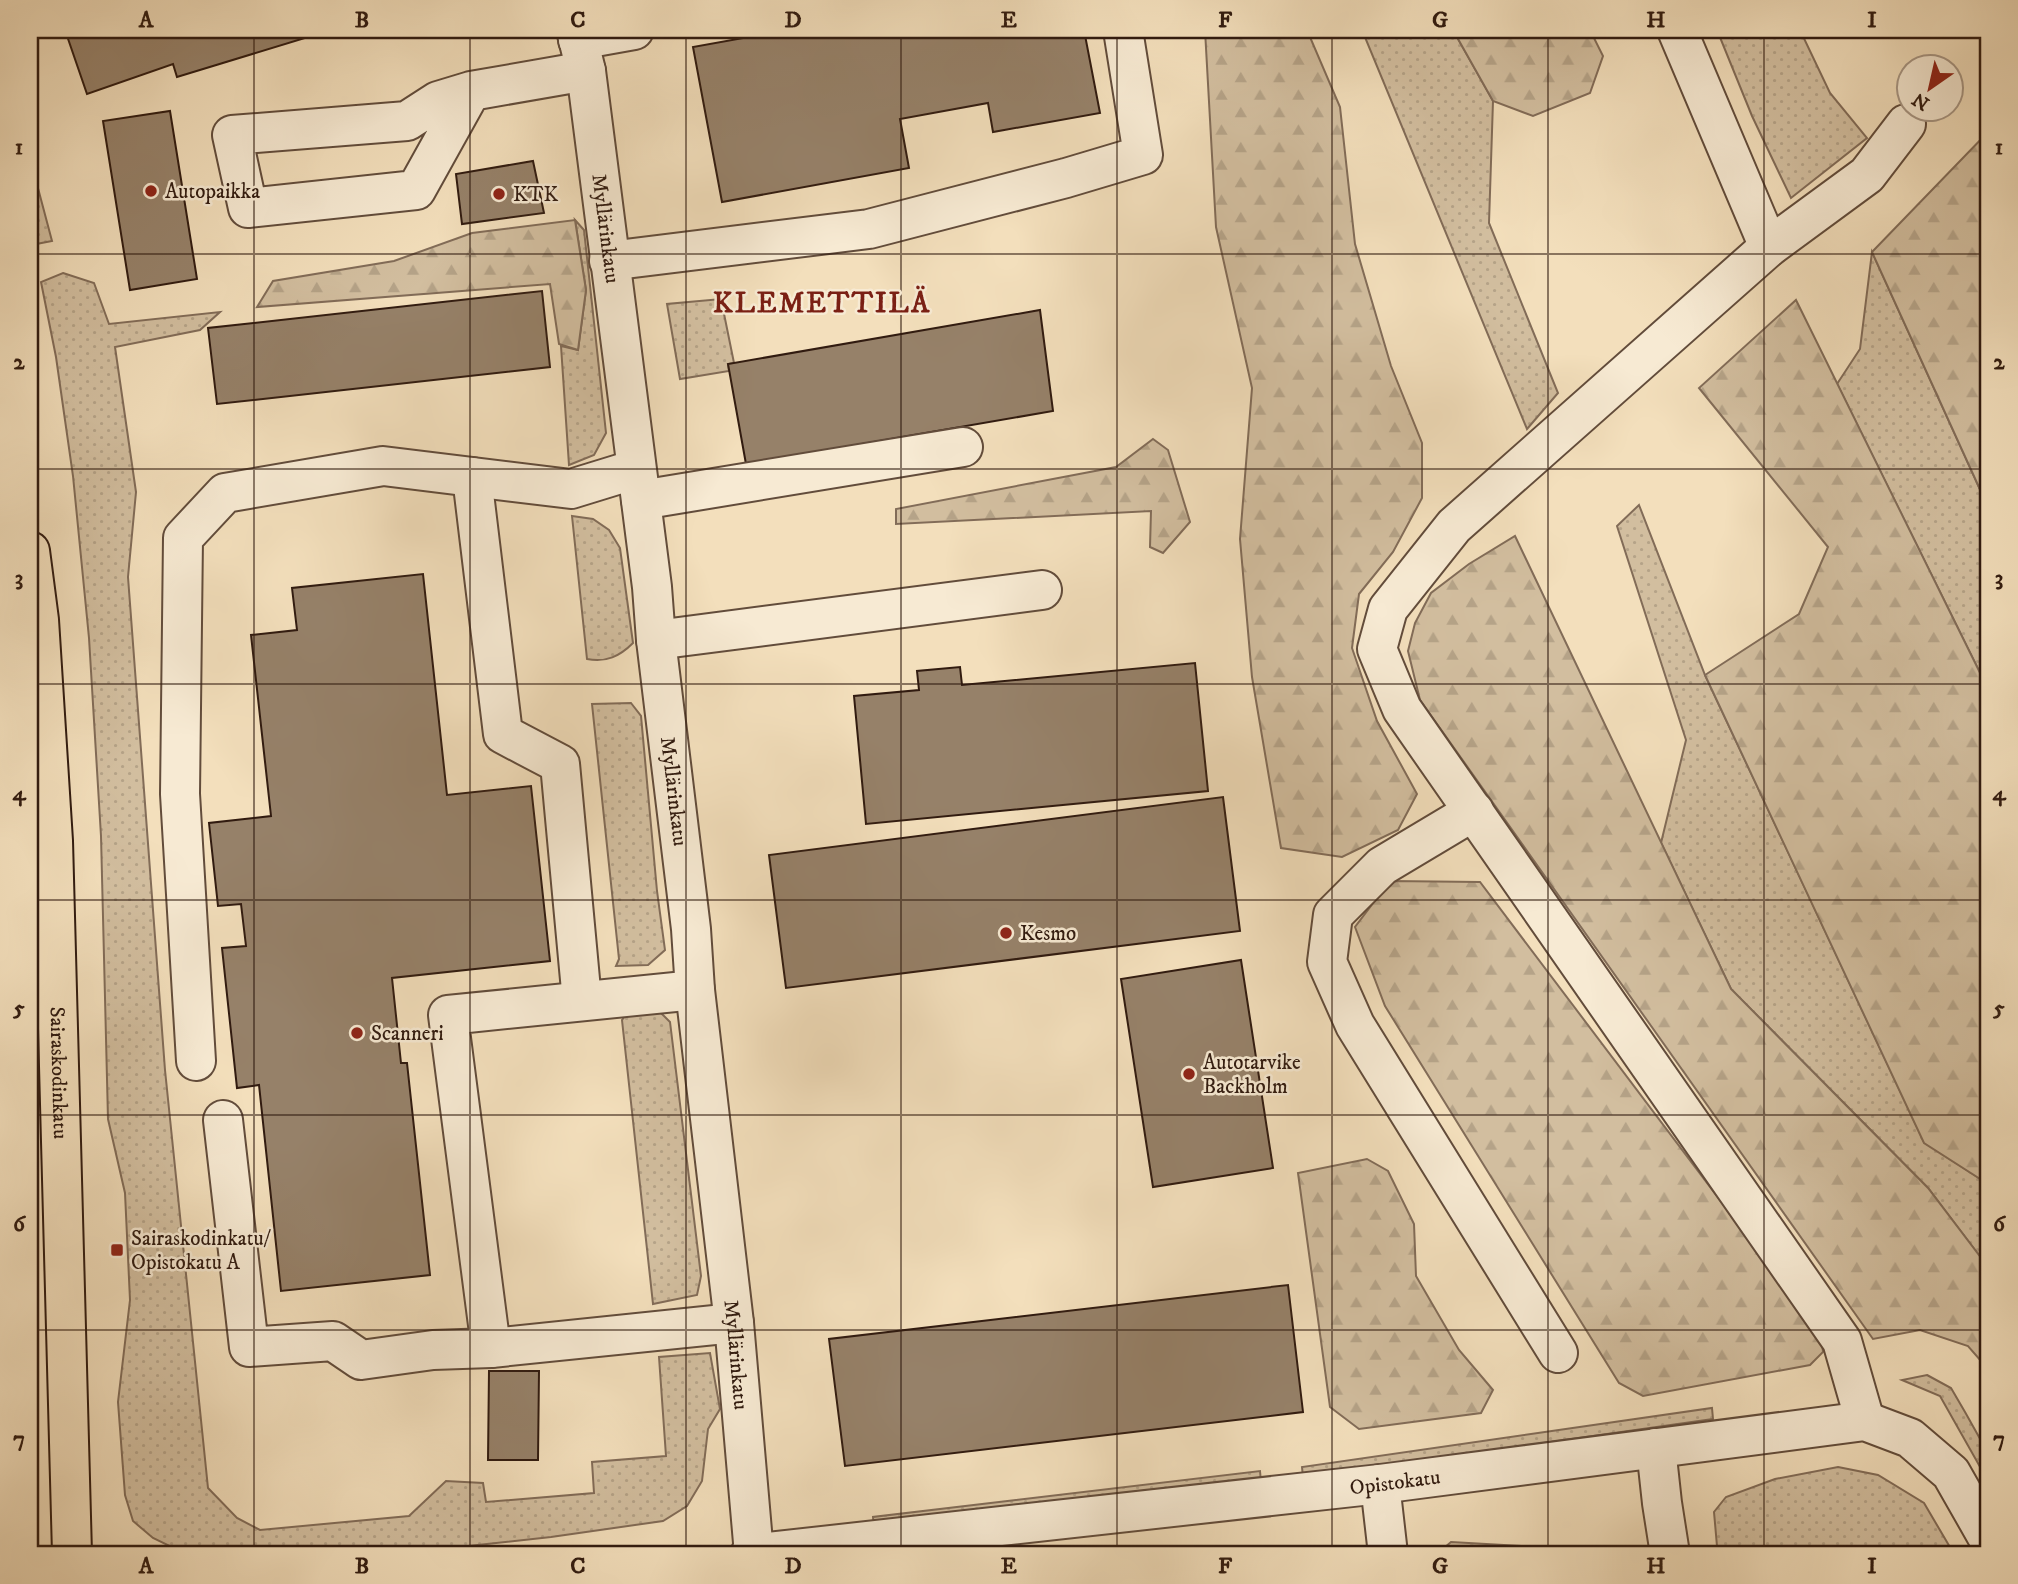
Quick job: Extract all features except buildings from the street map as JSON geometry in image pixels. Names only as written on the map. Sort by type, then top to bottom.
[{"type":"main road","name":"Sairaskodinkatu","points":[[30,551],[39,620],[53,841],[72,1554]]},
{"type":"street","points":[[471,91],[416,190],[248,208],[232,135],[407,121],[438,101],[471,91],[580,47],[634,30]]},
{"type":"street","points":[[609,261],[869,229],[1066,178],[1143,155],[1123,30]]},
{"type":"street","points":[[1677,30],[1769,247]]},
{"type":"street","name":"Myllärinkatu","points":[[580,47],[639,484],[691,929],[695,990],[734,1323],[752,1554]]},
{"type":"street","points":[[1866,1420],[1842,1341],[1402,709],[1377,649],[1388,609],[1454,526],[1769,247],[1867,175],[1906,124]]},
{"type":"street","points":[[197,1061],[180,794],[183,538],[225,493],[383,466],[571,489],[639,484],[962,447]]},
{"type":"street","points":[[472,477],[503,733],[560,764],[582,1002]]},
{"type":"street","points":[[656,640],[1041,590]]},
{"type":"street","points":[[1474,811],[1382,866],[1333,915],[1327,962],[1355,1025],[1558,1353]]},
{"type":"street","points":[[491,1349],[448,1015],[695,990]]},
{"type":"street","points":[[223,1120],[249,1347],[333,1341],[361,1360],[433,1350],[491,1349],[734,1323]]},
{"type":"street","name":"Opistokatu","points":[[752,1554],[1380,1484],[1866,1420],[1910,1438],[1951,1473],[1988,1538]]},
{"type":"street","points":[[1656,1448],[1670,1554]]},
{"type":"street","points":[[1380,1484],[1388,1554]]},
{"type":"green space","points":[[1205,30],[1307,30],[1340,107],[1355,244],[1391,366],[1422,443],[1422,498],[1393,552],[1359,594],[1352,648],[1377,721],[1417,794],[1398,830],[1342,857],[1281,848],[1252,677],[1240,539],[1252,388],[1216,227]]},
{"type":"green space","points":[[1362,30],[1453,30],[1493,101],[1489,223],[1558,393],[1527,429]]},
{"type":"green space","points":[[1453,30],[1590,30],[1603,56],[1590,93],[1533,116],[1493,101]]},
{"type":"green space","points":[[1717,30],[1800,30],[1830,93],[1867,138],[1791,198],[1752,116]]},
{"type":"green space","points":[[1988,132],[1988,507],[1872,252]]},
{"type":"green space","points":[[30,158],[52,241],[31,245],[30,242]]},
{"type":"green space","points":[[575,220],[584,230],[606,433],[594,455],[569,465],[561,346],[578,350],[586,290]]},
{"type":"green space","points":[[575,220],[586,290],[578,350],[559,344],[550,284],[257,307],[273,281],[394,261],[472,233]]},
{"type":"green space","points":[[1872,252],[1988,507],[1988,689],[1837,384],[1860,349]]},
{"type":"green space","points":[[63,273],[94,283],[109,324],[220,312],[200,330],[115,347],[136,492],[128,577],[165,1070],[208,1488],[237,1518],[260,1530],[409,1516],[446,1481],[483,1483],[486,1502],[594,1493],[592,1462],[666,1456],[659,1357],[710,1353],[720,1409],[708,1429],[702,1481],[687,1506],[663,1521],[551,1537],[394,1554],[186,1554],[153,1538],[133,1521],[125,1495],[118,1402],[130,1300],[125,1193],[108,1119],[101,836],[89,638],[73,476],[56,357],[41,282]]},
{"type":"green space","points":[[721,299],[734,363],[728,364],[729,371],[680,379],[667,304]]},
{"type":"green space","points":[[1796,300],[1988,689],[1988,1184],[1924,1143],[1705,675],[1799,614],[1828,547],[1699,388]]},
{"type":"green space","points":[[1153,439],[1168,450],[1190,522],[1163,553],[1150,547],[1151,511],[896,524],[896,509],[1116,467]]},
{"type":"green space","points":[[1639,505],[1705,675],[1924,1142],[1988,1184],[1988,1267],[1928,1188],[1731,989],[1661,843],[1686,740],[1617,526]]},
{"type":"green space","points":[[572,516],[593,519],[609,530],[620,548],[633,643],[618,655],[606,659],[587,659]]},
{"type":"green space","points":[[1515,536],[1731,989],[1928,1188],[1988,1267],[1988,1369],[1968,1346],[1920,1330],[1873,1339],[1420,700],[1408,651],[1415,623],[1431,593],[1469,564]]},
{"type":"green space","points":[[631,703],[641,716],[665,950],[648,965],[616,966],[619,959],[592,704]]},
{"type":"green space","points":[[1390,881],[1480,882],[1821,1334],[1823,1352],[1810,1365],[1643,1396],[1619,1383],[1385,1006],[1355,927]]},
{"type":"green space","points":[[658,1010],[670,1022],[701,1276],[697,1295],[653,1304],[622,1020],[628,1012]]},
{"type":"green space","points":[[1367,1159],[1388,1171],[1414,1224],[1416,1276],[1459,1350],[1493,1390],[1481,1413],[1359,1429],[1330,1407],[1298,1173]]},
{"type":"green space","points":[[1927,1375],[1951,1388],[1965,1412],[1988,1453],[1988,1481],[1940,1396],[1902,1380]]},
{"type":"green space","points":[[1712,1408],[1713,1419],[1303,1477],[1302,1467]]},
{"type":"green space","points":[[1838,1467],[1878,1475],[1924,1503],[1954,1554],[1724,1554],[1717,1546],[1714,1512],[1726,1497],[1775,1479]]},
{"type":"green space","points":[[1260,1471],[1261,1482],[874,1528],[873,1517]]},
{"type":"green space","points":[[1451,1542],[1541,1547],[1552,1554],[1437,1554]]},
{"type":"place","name":"Autopaikka","points":[[151,191]]},
{"type":"place","name":"KTK","points":[[499,194]]},
{"type":"place","name":"Kesmo","points":[[1006,933]]},
{"type":"place","name":"Scanneri","points":[[357,1033]]},
{"type":"place","name":"Autotarvike Backholm","points":[[1189,1074]]},
{"type":"place","name":"Sairaskodinkatu/ Opistokatu A","points":[[117,1250]]},
{"type":"district","name":"KLEMETTILÄ","points":[[822,302]]}]
